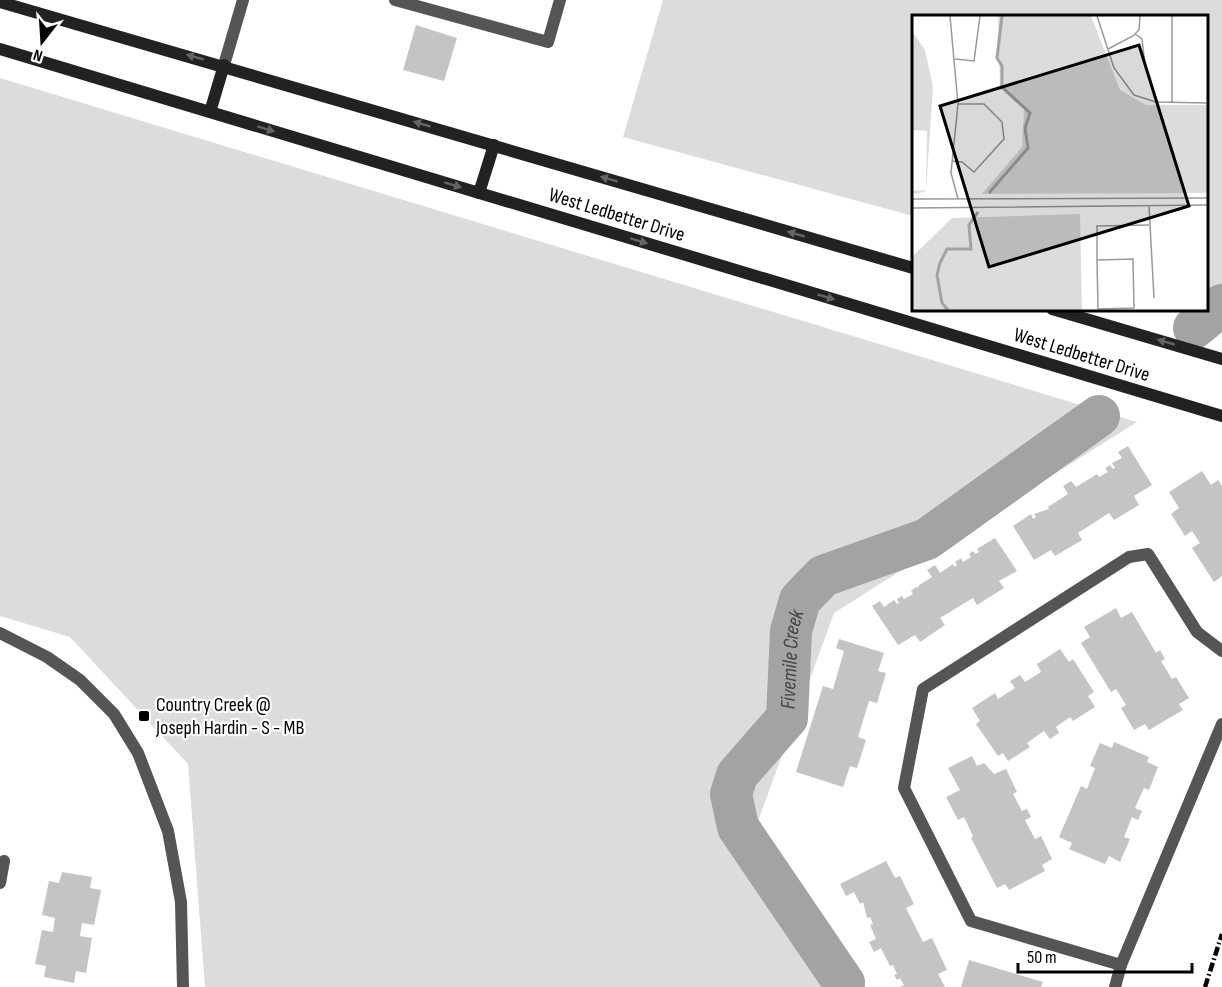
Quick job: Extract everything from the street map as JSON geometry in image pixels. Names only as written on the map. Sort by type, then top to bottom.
[{"type":"main road","name":"West Ledbetter Drive","points":[[0,2],[224,65],[912,268]]},
{"type":"main road","name":"West Ledbetter Drive","points":[[0,49],[1222,416]]},
{"type":"main road","points":[[210,112],[224,65]]},
{"type":"main road","points":[[479,193],[494,145]]},
{"type":"main road","name":"West Ledbetter Drive","points":[[1055,310],[1222,359]]},
{"type":"street","points":[[224,65],[243,0]]},
{"type":"street","points":[[395,0],[548,42],[561,0]]},
{"type":"street","points":[[1121,965],[971,921],[904,788],[923,688],[1129,557],[1148,555],[1197,632],[1222,651]]},
{"type":"street","points":[[0,633],[47,657],[80,680],[114,714],[138,753],[168,831],[181,902],[183,987]]},
{"type":"street","points":[[1115,987],[1121,965],[1222,724]]},
{"type":"street","points":[[0,883],[3,861]]},
{"type":"shaded area","points":[[663,0],[1222,0],[1222,301],[1207,297],[1207,15],[912,15],[912,216],[623,137]]},
{"type":"shaded area","points":[[0,78],[1137,422],[834,613],[757,824],[856,983],[855,987],[205,987],[188,764],[70,637],[0,616]]},
{"type":"building","points":[[416,25],[457,38],[444,81],[403,70]]},
{"type":"building","points":[[1128,446],[1152,485],[1134,496],[1139,505],[1114,520],[1109,513],[1078,533],[1082,540],[1055,556],[1051,550],[1034,560],[1013,526],[1031,514],[1033,519],[1036,517],[1034,514],[1049,509],[1048,507],[1068,494],[1063,486],[1071,481],[1076,487],[1097,474],[1099,477],[1108,472],[1105,468],[1110,465],[1113,469],[1115,468],[1112,463],[1122,458],[1118,452]]},
{"type":"building","points":[[1202,471],[1211,485],[1218,480],[1222,486],[1222,576],[1214,582],[1192,548],[1200,543],[1192,531],[1185,536],[1171,514],[1179,508],[1169,492]]},
{"type":"building","points":[[995,538],[1017,571],[999,581],[1004,588],[977,605],[973,598],[940,618],[945,625],[920,642],[915,635],[898,645],[872,606],[880,601],[884,607],[894,600],[897,604],[899,603],[897,599],[902,596],[904,599],[913,594],[911,591],[916,587],[919,588],[918,586],[932,577],[927,570],[935,565],[940,573],[953,564],[954,567],[957,565],[955,562],[961,558],[963,562],[971,557],[969,554],[973,551],[975,554],[979,552],[977,549]]},
{"type":"building","points":[[1116,608],[1121,618],[1132,612],[1156,653],[1160,650],[1165,659],[1161,661],[1172,679],[1176,677],[1189,698],[1179,704],[1183,710],[1149,730],[1145,724],[1134,730],[1121,708],[1126,705],[1116,689],[1111,692],[1081,643],[1090,637],[1084,627]]},
{"type":"building","points":[[839,639],[884,653],[878,671],[886,673],[877,703],[869,701],[858,737],[866,740],[857,768],[850,766],[843,787],[796,772],[823,686],[833,689],[844,651],[836,648]]},
{"type":"building","points":[[1060,649],[1069,662],[1073,659],[1094,692],[1088,696],[1095,707],[1073,721],[1070,717],[1056,727],[1059,733],[1050,739],[1044,731],[1027,743],[1030,747],[1008,761],[1003,753],[998,756],[976,724],[980,721],[972,708],[995,693],[998,699],[1015,688],[1010,681],[1020,675],[1025,682],[1041,672],[1037,664]]},
{"type":"building","points":[[1114,742],[1149,757],[1147,762],[1158,767],[1149,790],[1144,788],[1135,808],[1142,811],[1138,820],[1132,817],[1124,837],[1130,839],[1120,862],[1109,856],[1105,864],[1069,849],[1072,843],[1059,837],[1081,786],[1087,789],[1095,768],[1090,766],[1100,743],[1112,748]]},
{"type":"building","points":[[972,756],[977,766],[984,763],[994,774],[1006,769],[1017,792],[1013,794],[1022,811],[1027,809],[1031,817],[1025,820],[1035,839],[1041,836],[1052,859],[1042,865],[1045,871],[1009,890],[1005,884],[997,888],[971,838],[973,836],[964,817],[958,820],[946,797],[960,790],[948,768]]},
{"type":"building","points":[[886,861],[895,878],[900,876],[914,904],[906,908],[923,942],[932,938],[947,970],[938,974],[945,987],[899,987],[904,985],[900,978],[897,980],[894,975],[897,974],[893,965],[890,966],[881,948],[874,952],[869,942],[876,939],[870,925],[873,924],[870,917],[867,918],[863,902],[860,904],[854,892],[846,896],[840,884]]},
{"type":"building","points":[[62,872],[92,877],[90,888],[101,890],[94,925],[82,923],[80,936],[92,938],[86,973],[76,971],[74,983],[44,977],[46,966],[35,964],[42,930],[53,932],[55,918],[42,915],[49,881],[59,883]]},
{"type":"building","points":[[969,960],[1043,982],[1041,987],[961,987]]},
{"type":"waterway","name":"Fivemile Creek","points":[[1194,328],[1222,305]]},
{"type":"waterway","name":"Fivemile Creek","points":[[843,987],[844,983],[738,827],[731,794],[737,775],[787,718],[791,631],[800,600],[823,576],[927,539],[1099,416]]},
{"type":"railway","points":[[1205,987],[1222,934]]},
{"type":"place","name":"Country Creek @ Joseph Hardin - S - MB","points":[[144,716]]}]
